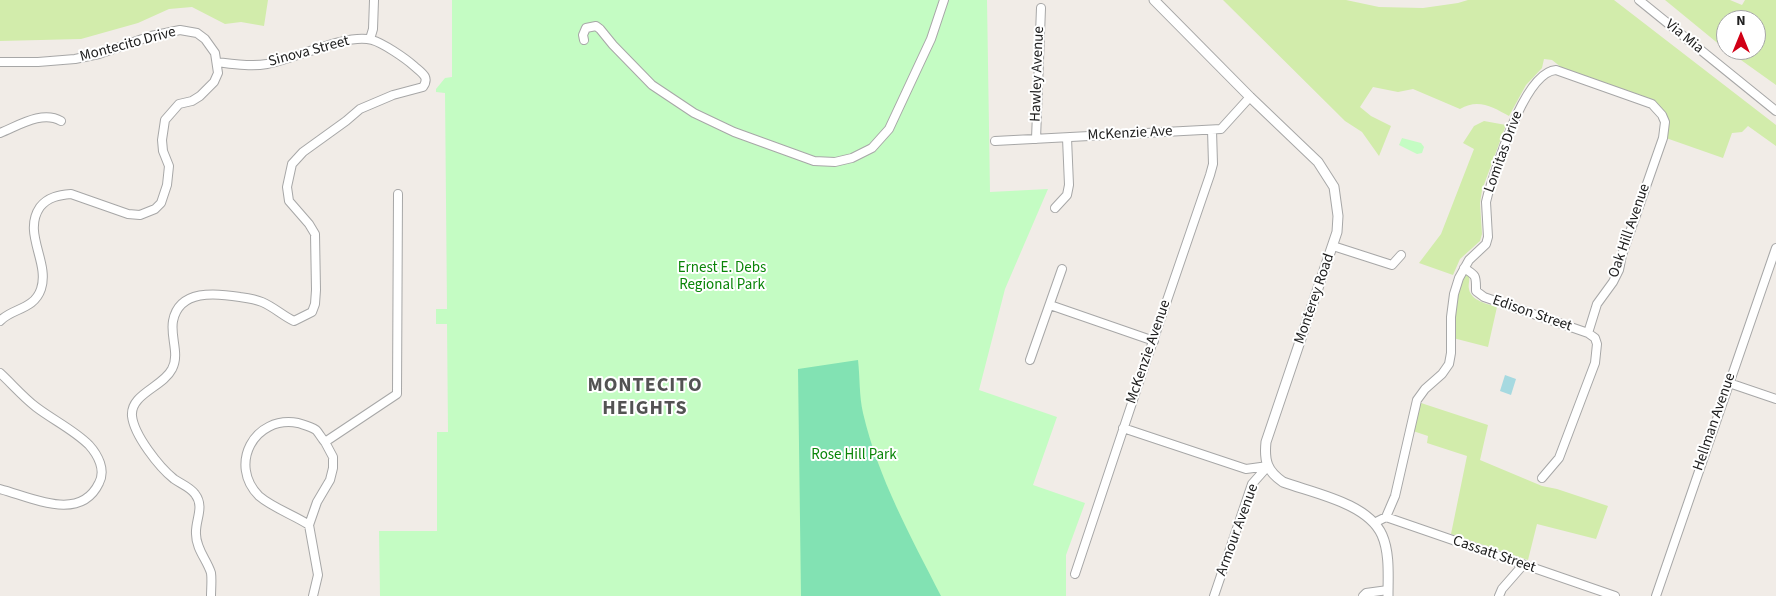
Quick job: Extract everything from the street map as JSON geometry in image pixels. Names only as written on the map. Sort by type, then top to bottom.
[{"type":"street","points":[[211,596],[211,574],[197,544],[196,535],[200,505],[196,494],[173,478],[156,462],[134,424],[133,408],[142,396],[162,382],[173,368],[176,353],[172,327],[173,318],[185,300],[198,295],[222,294],[242,297],[260,301],[271,306],[294,321],[312,312],[315,304],[316,290],[315,234],[289,201],[287,187],[292,164],[303,152],[346,122],[360,109],[393,94],[423,87],[426,82],[424,74],[412,64],[370,40],[373,30],[374,0]]},
{"type":"street","points":[[584,40],[583,35],[586,28],[596,26],[652,85],[694,113],[734,132],[814,161],[835,162],[852,158],[872,148],[889,129],[931,39],[944,0]]},
{"type":"street","name":"Monterey Road","points":[[1154,0],[1250,97],[1318,162],[1334,187],[1338,216],[1337,232],[1266,442],[1265,454],[1268,466]]},
{"type":"street","name":"Via Mia","points":[[1639,0],[1776,111]]},
{"type":"street","name":"Hawley Avenue","points":[[1036,139],[1041,8]]},
{"type":"street","name":"Montecito Drive","points":[[0,62],[38,62],[75,59],[99,54],[151,36],[180,30],[197,33],[205,38],[215,53],[217,62]]},
{"type":"street","name":"Sinova Street","points":[[217,62],[251,65],[265,64],[286,60],[344,41],[356,39],[370,40]]},
{"type":"street","points":[[0,321],[32,303],[38,297],[41,289],[42,273],[33,224],[39,208],[45,201],[71,194],[116,211],[140,215],[149,213],[161,203],[167,185],[169,166],[163,151],[162,140],[162,129],[165,120],[179,104],[192,101],[200,96],[214,82],[218,73],[217,62]]},
{"type":"street","name":"Lomitas Drive","points":[[1386,517],[1395,496],[1417,400],[1424,389],[1442,374],[1449,364],[1454,294],[1469,260],[1486,244],[1488,237],[1486,202],[1488,194],[1512,123],[1535,85],[1551,70],[1565,72],[1645,100],[1652,104],[1662,115]]},
{"type":"street","name":"McKenzie Ave","points":[[995,141],[1221,129],[1250,97]]},
{"type":"street","name":"Oak Hill Avenue","points":[[1588,333],[1597,304],[1619,270],[1622,255],[1663,138],[1665,122],[1662,115]]},
{"type":"street","points":[[0,133],[30,120],[56,118],[61,121]]},
{"type":"street","name":"McKenzie Avenue","points":[[1075,574],[1210,175],[1213,164],[1212,130]]},
{"type":"street","points":[[1055,208],[1066,195],[1069,185],[1067,138]]},
{"type":"street","points":[[325,442],[397,394],[398,194]]},
{"type":"street","points":[[1333,246],[1392,265],[1401,255]]},
{"type":"street","name":"Hellman Avenue","points":[[1656,596],[1776,248]]},
{"type":"street","name":"Edison Street","points":[[1464,268],[1474,274],[1476,278],[1476,291],[1484,297],[1588,333]]},
{"type":"street","points":[[1030,360],[1062,269]]},
{"type":"street","points":[[1050,305],[1154,341]]},
{"type":"street","points":[[1542,478],[1559,458],[1595,363],[1597,344],[1588,333]]},
{"type":"street","points":[[0,373],[36,407],[87,443],[97,456],[102,472],[101,480],[91,496],[74,504],[48,504],[0,489]]},
{"type":"street","points":[[1729,383],[1776,399]]},
{"type":"street","points":[[309,524],[260,496],[248,477],[246,462],[250,443],[262,431],[274,423],[292,422],[308,425],[325,442],[333,457],[330,480],[317,502],[309,524],[318,575],[313,596]]},
{"type":"street","points":[[1123,428],[1246,469],[1268,466],[1273,476],[1283,482],[1351,505],[1363,512],[1382,535],[1387,552],[1388,593],[1366,593],[1363,596]]},
{"type":"street","name":"Armour Avenue","points":[[1214,596],[1252,484],[1268,466]]},
{"type":"street","points":[[1374,523],[1386,517]]},
{"type":"street","name":"Cassatt Street","points":[[1386,517],[1614,596]]},
{"type":"street","points":[[1499,596],[1502,589],[1523,565]]},
{"type":"green space","points":[[0,0],[268,0],[264,26],[241,22],[225,24],[192,7],[169,9],[138,23],[81,39],[0,41]]},
{"type":"green space","name":"Ernest E. Debs Regional Park","points":[[452,0],[987,0],[990,192],[1048,189],[1005,289],[979,390],[1057,417],[1033,485],[1085,503],[1066,555],[1066,596],[380,596],[379,531],[437,531],[437,432],[448,432],[447,324],[436,324],[436,309],[447,309],[445,93],[436,92],[436,89],[445,78],[452,77]]},
{"type":"green space","points":[[1223,0],[1346,0],[1379,7],[1423,8],[1468,0],[1614,0],[1776,125],[1776,146],[1748,126],[1742,132],[1732,133],[1723,158],[1666,138],[1665,117],[1653,100],[1561,67],[1552,60],[1544,59],[1542,68],[1526,85],[1509,116],[1491,107],[1479,104],[1473,104],[1460,109],[1413,89],[1398,92],[1373,87],[1360,107],[1371,116],[1391,126],[1379,156],[1362,132],[1345,121]]},
{"type":"green space","points":[[1665,0],[1730,0],[1742,5],[1745,0],[1776,0],[1776,85],[1741,60],[1766,60],[1766,10],[1716,10],[1716,42]]},
{"type":"green space","points":[[1484,121],[1506,125],[1482,190],[1480,203],[1482,234],[1480,241],[1460,259],[1453,275],[1419,263],[1441,234],[1474,149],[1463,143],[1474,126]]},
{"type":"green space","points":[[1402,138],[1421,143],[1424,147],[1422,153],[1417,154],[1399,145]]},
{"type":"green space","points":[[1465,274],[1469,276],[1470,293],[1476,299],[1497,307],[1488,347],[1453,338],[1456,295]]},
{"type":"green space","name":"Rose Hill Park","points":[[858,360],[862,407],[877,461],[896,507],[941,596],[801,596],[798,369]]},
{"type":"green space","points":[[1418,402],[1488,425],[1480,460],[1542,486],[1608,506],[1596,539],[1537,524],[1528,560],[1451,534],[1467,456],[1427,443],[1428,436],[1413,431]]},
{"type":"water","points":[[1505,375],[1516,379],[1511,395],[1500,391]]},
{"type":"district","name":"MONTECITO HEIGHTS","points":[[645,398]]}]
